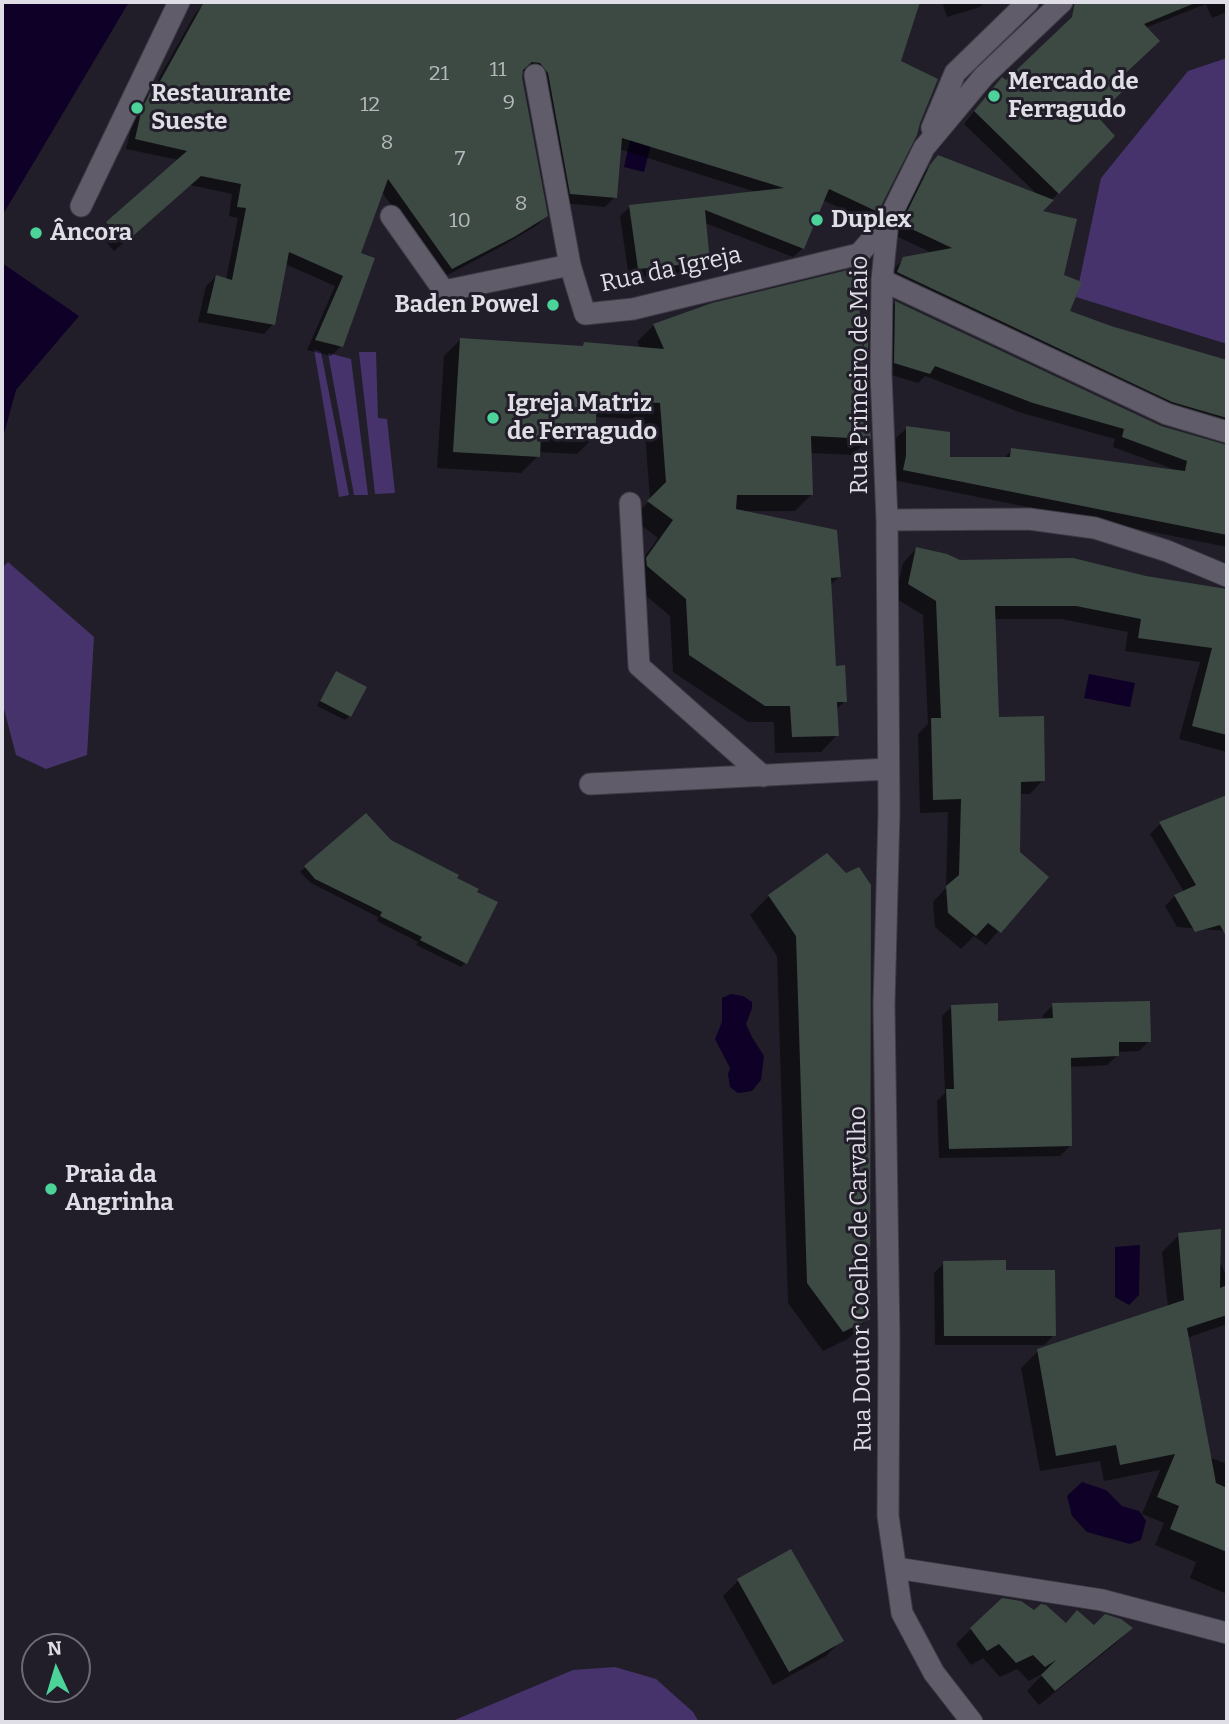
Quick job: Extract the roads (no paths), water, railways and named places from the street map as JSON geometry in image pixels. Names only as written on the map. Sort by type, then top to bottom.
[{"type":"street","points":[[81,206],[179,2]]},
{"type":"street","points":[[924,148],[954,73],[1028,2]]},
{"type":"street","name":"Rua Primeiro de Maio","points":[[889,813],[887,520],[881,374],[882,280],[888,220],[924,148],[984,76],[1062,2]]},
{"type":"street","points":[[536,75],[570,265]]},
{"type":"street","name":"Rua da Igreja","points":[[391,216],[444,291],[570,265],[585,314],[633,309],[859,254],[888,220]]},
{"type":"street","points":[[882,280],[1167,414],[1227,432]]},
{"type":"street","points":[[630,503],[639,666],[763,775]]},
{"type":"street","points":[[887,520],[1029,519],[1095,527],[1167,551],[1227,576]]},
{"type":"street","points":[[590,784],[888,769]]},
{"type":"street","name":"Rua Doutor Coelho de Carvalho","points":[[889,813],[884,1005],[888,1516],[902,1613],[934,1673],[972,1722]]},
{"type":"street","points":[[896,1568],[1102,1600],[1227,1633]]},
{"type":"place","name":"Mercado de Ferragudo","points":[[994,96]]},
{"type":"place","name":"Restaurante Sueste","points":[[137,108]]},
{"type":"place","name":"Duplex","points":[[817,220]]},
{"type":"place","name":"Âncora","points":[[36,233]]},
{"type":"place","name":"Baden Powel","points":[[553,305]]},
{"type":"place","name":"Igreja Matriz de Ferragudo","points":[[493,418]]},
{"type":"place","name":"Praia da Angrinha","points":[[51,1189]]}]
